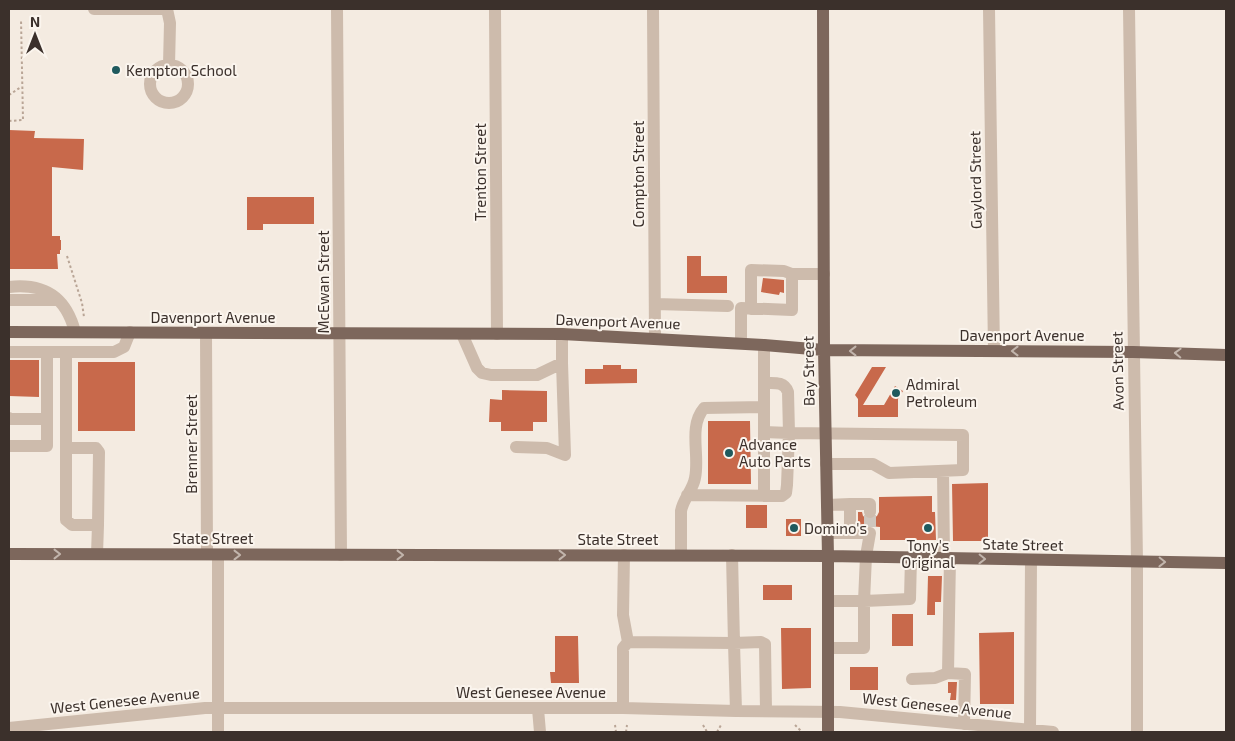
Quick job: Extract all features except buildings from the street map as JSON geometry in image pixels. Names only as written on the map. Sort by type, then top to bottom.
[{"type":"main road","name":"Bay Street","points":[[823,9],[828,732]]},
{"type":"main road","name":"Davenport Avenue","points":[[9,332],[562,334],[741,343],[824,350],[1133,352],[1226,355]]},
{"type":"main road","name":"State Street","points":[[9,554],[732,555],[1226,563]]},
{"type":"street","points":[[94,9],[167,9],[170,23],[169,65]]},
{"type":"street","name":"McEwan Street","points":[[337,9],[341,555]]},
{"type":"street","name":"Trenton Street","points":[[495,9],[497,334]]},
{"type":"street","name":"Compton Street","points":[[653,9],[655,338]]},
{"type":"street","name":"Gaylord Street","points":[[990,9],[994,351]]},
{"type":"street","name":"Avon Street","points":[[1129,9],[1137,562],[1137,732]]},
{"type":"street","points":[[751,309],[751,270],[784,271],[792,274],[824,274]]},
{"type":"street","points":[[741,343],[741,308],[792,310],[792,274]]},
{"type":"street","points":[[9,287],[24,286],[42,289],[68,311],[75,332]]},
{"type":"street","points":[[9,300],[57,300]]},
{"type":"street","points":[[655,304],[728,306]]},
{"type":"street","points":[[9,352],[114,352],[124,347],[130,332]]},
{"type":"street","name":"Brenner Street","points":[[206,333],[218,732]]},
{"type":"street","points":[[462,334],[477,368],[482,373],[491,375],[537,375],[562,363]]},
{"type":"street","points":[[516,446],[547,448],[565,455],[562,334]]},
{"type":"street","points":[[764,345],[764,496]]},
{"type":"street","points":[[9,446],[46,446],[47,352]]},
{"type":"street","points":[[66,352],[66,520],[72,525],[98,525]]},
{"type":"street","points":[[687,495],[782,496],[786,492],[789,433],[788,392],[782,384],[764,383]]},
{"type":"street","points":[[682,555],[681,511],[695,478],[696,420],[704,408],[764,407]]},
{"type":"street","points":[[9,418],[47,419]]},
{"type":"street","points":[[764,432],[963,435],[963,470],[889,473],[873,464],[826,464]]},
{"type":"street","points":[[66,448],[96,448],[99,452],[97,554]]},
{"type":"street","points":[[942,472],[947,558],[948,673]]},
{"type":"street","points":[[850,504],[850,533]]},
{"type":"street","points":[[827,505],[850,504],[870,508]]},
{"type":"street","points":[[828,533],[850,533],[870,530],[866,556],[864,648],[828,648]]},
{"type":"street","points":[[624,555],[623,615],[628,642]]},
{"type":"street","points":[[732,555],[736,711]]},
{"type":"street","points":[[828,601],[910,600],[911,557]]},
{"type":"street","points":[[1030,730],[1031,560]]},
{"type":"street","points":[[628,642],[761,642],[765,644],[766,711]]},
{"type":"street","points":[[623,708],[623,648],[628,642]]},
{"type":"street","points":[[912,679],[936,678],[948,673],[964,674],[964,724]]},
{"type":"street","name":"West Genesee Avenue","points":[[9,728],[196,708],[623,708],[840,712],[964,724],[984,729],[1053,732]]},
{"type":"street","points":[[538,709],[540,732]]},
{"type":"path","points":[[9,121],[23,120],[21,19]]},
{"type":"path","points":[[9,95],[22,87]]},
{"type":"path","points":[[67,256],[82,304],[84,317]]},
{"type":"path","points":[[616,725],[616,732]]},
{"type":"path","points":[[626,732],[627,725]]},
{"type":"path","points":[[703,725],[707,732]]},
{"type":"path","points":[[717,732],[721,725]]},
{"type":"path","points":[[795,726],[802,732]]},
{"type":"tunnel","points":[[870,512],[870,527]]},
{"type":"place","name":"Kempton School","points":[[116,70]]},
{"type":"place","name":"Admiral Petroleum","points":[[896,393]]},
{"type":"place","name":"Advance Auto Parts","points":[[729,453]]},
{"type":"place","name":"Domino's","points":[[794,528]]},
{"type":"place","name":"Tony's Original","points":[[928,528]]}]
